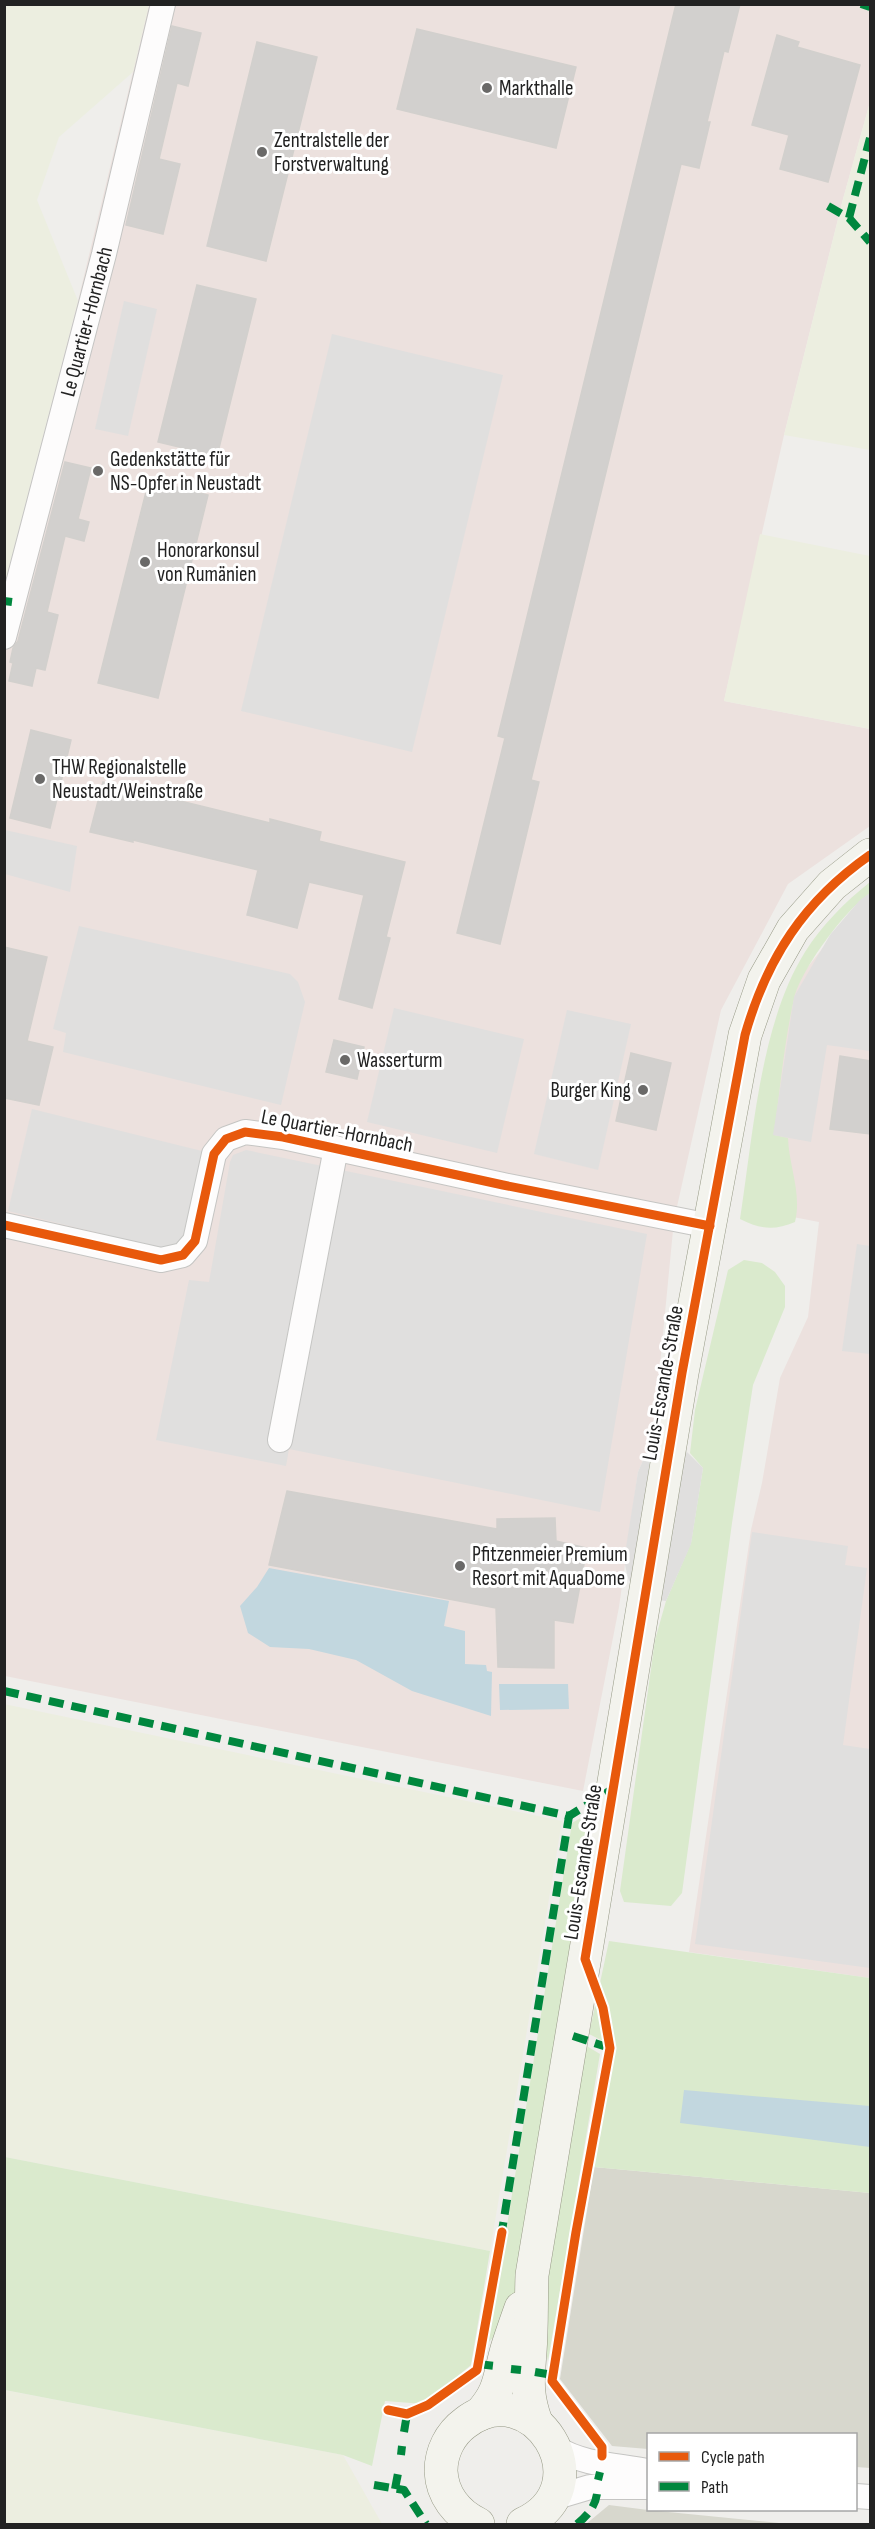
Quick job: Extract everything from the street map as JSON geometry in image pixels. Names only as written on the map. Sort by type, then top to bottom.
[{"type":"street","name":"Le Quartier-Hornbach","points":[[4,637],[104,254],[162,4]]},
{"type":"street","name":"Louis-Escande-Straße","points":[[536,2422],[530,2405],[527,2380],[532,2276],[682,1373],[745,1035],[764,980],[788,937],[811,906],[832,885],[870,855]]},
{"type":"street","name":"Le Quartier-Hornbach","points":[[4,1225],[161,1260],[183,1255],[195,1241],[214,1154],[226,1139],[245,1132],[710,1226]]},
{"type":"street","name":"Le Quartier-Hornbach","points":[[280,1440],[336,1149]]},
{"type":"street","name":"Louis-Escande-Straße","points":[[480,2414],[499,2386],[507,2351],[532,2276]]},
{"type":"street","points":[[469,2522],[456,2509],[446,2492],[443,2482],[444,2452],[454,2434],[465,2422],[480,2414],[505,2411],[521,2414],[536,2422],[548,2434],[556,2448],[560,2474],[553,2499],[541,2514],[523,2524]]},
{"type":"street","points":[[556,2448],[587,2462],[647,2471]]},
{"type":"street","points":[[553,2499],[591,2487],[647,2487]]},
{"type":"shaded area","points":[[5,4],[149,5],[133,72],[59,137],[37,200],[78,301],[5,583]]},
{"type":"shaded area","points":[[149,5],[870,5],[870,102],[843,199],[784,435],[724,701],[870,729],[870,826],[788,884],[721,1010],[674,1220],[653,1437],[638,1472],[619,1607],[583,1791],[5,1676],[5,583],[78,301]]},
{"type":"shaded area","points":[[870,102],[870,450],[784,435],[843,199]]},
{"type":"shaded area","points":[[124,301],[157,309],[128,436],[95,429]]},
{"type":"shaded area","points":[[332,334],[503,375],[412,752],[241,711]]},
{"type":"shaded area","points":[[760,534],[870,556],[870,729],[724,701]]},
{"type":"shaded area","points":[[5,830],[77,846],[70,892],[5,874]]},
{"type":"shaded area","points":[[870,888],[870,1978],[689,1952],[751,1530],[762,1483],[780,1378],[808,1317],[819,1222],[752,1209],[792,987]]},
{"type":"shaded area","points":[[870,893],[870,1051],[827,1045],[811,1142],[773,1135],[794,997],[830,935],[859,901]]},
{"type":"shaded area","points":[[79,926],[290,974],[298,982],[305,1002],[281,1105],[63,1052],[66,1033],[53,1029]]},
{"type":"shaded area","points":[[394,1008],[524,1039],[497,1153],[367,1122]]},
{"type":"shaded area","points":[[567,1010],[631,1024],[598,1170],[534,1154]]},
{"type":"shaded area","points":[[32,1109],[206,1152],[187,1234],[178,1243],[165,1249],[8,1211]]},
{"type":"shaded area","points":[[246,1150],[647,1234],[600,1512],[289,1449],[286,1466],[156,1440],[189,1280],[209,1282],[230,1162],[233,1155]]},
{"type":"shaded area","points":[[857,1244],[870,1246],[870,1354],[842,1351]]},
{"type":"shaded area","points":[[653,1437],[633,1588],[624,1560],[638,1472]]},
{"type":"shaded area","points":[[685,1450],[703,1468],[691,1544],[666,1601],[659,1600]]},
{"type":"shaded area","points":[[752,1532],[848,1546],[845,1565],[867,1568],[843,1745],[870,1749],[870,1968],[695,1944]]},
{"type":"shaded area","points":[[4,1704],[562,1821],[490,2251],[5,2157]]},
{"type":"shaded area","points":[[594,2167],[870,2193],[870,2468],[857,2467],[857,2433],[647,2433],[647,2449],[612,2446],[560,2379]]},
{"type":"shaded area","points":[[4,2390],[343,2455],[382,2524],[5,2524]]},
{"type":"shaded area","points":[[609,2505],[647,2511],[789,2524],[586,2524]]},
{"type":"green space","points":[[870,882],[870,893],[860,901],[825,941],[805,972],[794,999],[774,1135],[788,1138],[797,1201],[795,1222],[774,1228],[754,1225],[740,1219],[760,1081],[778,1012],[790,981],[805,952],[819,932],[834,914]]},
{"type":"green space","points":[[744,1260],[762,1263],[775,1272],[785,1286],[785,1307],[753,1385],[682,1893],[671,1906],[624,1902],[620,1891],[655,1640],[666,1601],[691,1543],[703,1468],[690,1453],[695,1410],[728,1270]]},
{"type":"green space","points":[[596,1809],[512,2317],[488,2343],[572,1823]]},
{"type":"green space","points":[[609,1941],[870,1978],[870,2193],[594,2167],[613,2046],[589,2034]]},
{"type":"green space","points":[[585,2045],[600,2054],[548,2361],[539,2321]]},
{"type":"green space","points":[[5,2157],[490,2251],[471,2365],[424,2404],[385,2401],[372,2466],[343,2455],[5,2390]]},
{"type":"water","points":[[269,1568],[449,1601],[444,1626],[465,1631],[465,1664],[486,1665],[487,1671],[492,1672],[491,1716],[412,1691],[356,1660],[309,1649],[270,1647],[248,1633],[240,1606],[257,1587]]},
{"type":"water","points":[[499,1684],[568,1684],[569,1709],[500,1710]]},
{"type":"water","points":[[684,2090],[870,2106],[870,2147],[680,2123]]},
{"type":"building","points":[[676,4],[740,4],[728,52],[724,51],[699,168],[681,164],[531,780],[539,782],[500,944],[457,933],[505,738],[498,736]]},
{"type":"building","points":[[172,26],[201,33],[188,86],[177,83],[159,159],[180,164],[163,234],[126,225]]},
{"type":"building","name":"Markthalle","points":[[417,29],[576,67],[556,148],[397,109]]},
{"type":"building","points":[[777,35],[799,42],[797,47],[860,65],[828,182],[780,169],[789,135],[752,125]]},
{"type":"building","name":"Zentralstelle der Forstverwaltung","points":[[257,42],[317,57],[266,261],[207,246]]},
{"type":"building","points":[[197,285],[256,299],[217,456],[158,442]]},
{"type":"building","points":[[65,462],[91,468],[78,519],[89,522],[84,541],[65,536],[47,612],[58,615],[45,670],[36,668],[32,686],[9,681],[13,663],[10,662],[13,648],[18,641]]},
{"type":"building","points":[[149,480],[208,495],[158,698],[98,683]]},
{"type":"building","name":"THW Regionalstelle Neustadt/Weinstraße","points":[[31,730],[71,740],[50,828],[10,818]]},
{"type":"building","points":[[103,782],[270,823],[270,819],[321,832],[319,841],[405,862],[386,937],[390,938],[372,1008],[339,999],[364,895],[309,882],[297,928],[247,915],[258,870],[90,832]]},
{"type":"building","points":[[4,947],[47,957],[27,1041],[53,1047],[39,1105],[4,1098]]},
{"type":"building","name":"Wasserturm","points":[[334,1040],[364,1047],[357,1079],[326,1072]]},
{"type":"building","points":[[631,1053],[671,1063],[656,1130],[616,1121]]},
{"type":"building","points":[[840,1056],[870,1061],[870,1134],[830,1129]]},
{"type":"building","points":[[287,1491],[497,1529],[497,1519],[555,1518],[556,1541],[587,1548],[573,1623],[554,1620],[554,1668],[498,1667],[496,1608],[269,1565]]},
{"type":"marked path","points":[[861,4],[870,7]]},
{"type":"marked path","points":[[849,218],[870,138]]},
{"type":"marked path","points":[[828,206],[849,218],[870,242]]},
{"type":"marked path","points":[[4,601],[12,602]]},
{"type":"marked path","points":[[4,1691],[569,1816],[614,1788]]},
{"type":"marked path","points":[[501,2237],[569,1816]]},
{"type":"marked path","points":[[573,2036],[610,2048]]},
{"type":"marked path","points":[[478,2364],[496,2366]]},
{"type":"marked path","points":[[511,2369],[521,2370]]},
{"type":"marked path","points":[[535,2372],[553,2375]]},
{"type":"marked path","points":[[404,2432],[407,2414]]},
{"type":"marked path","points":[[401,2455],[402,2446]]},
{"type":"marked path","points":[[395,2489],[399,2468]]},
{"type":"marked path","points":[[598,2480],[600,2472]]},
{"type":"marked path","points":[[374,2485],[404,2490],[426,2524]]},
{"type":"marked path","points":[[577,2524],[590,2511],[597,2494]]},
{"type":"cycle path","points":[[602,2456],[602,2447],[552,2381],[576,2232],[610,2048],[603,2008],[585,1959],[682,1373],[745,1035],[754,1007],[777,956],[807,912],[826,892],[870,855]]},
{"type":"cycle path","points":[[4,1225],[161,1260],[183,1255],[195,1241],[214,1154],[226,1139],[245,1132],[283,1137],[503,1185],[710,1226]]},
{"type":"cycle path","points":[[388,2410],[407,2414],[428,2405],[477,2370],[502,2232]]},
{"type":"place","name":"Markthalle","points":[[487,88]]},
{"type":"place","name":"Zentralstelle der Forstverwaltung","points":[[262,152]]},
{"type":"place","name":"Gedenkstätte für NS-Opfer in Neustadt","points":[[98,471]]},
{"type":"place","name":"Honorarkonsul von Rumänien","points":[[145,562]]},
{"type":"place","name":"THW Regionalstelle Neustadt/Weinstraße","points":[[40,779]]},
{"type":"place","name":"Wasserturm","points":[[345,1060]]},
{"type":"place","name":"Burger King","points":[[643,1090]]},
{"type":"place","name":"Pfitzenmeier Premium Resort mit AquaDome","points":[[460,1566]]}]
